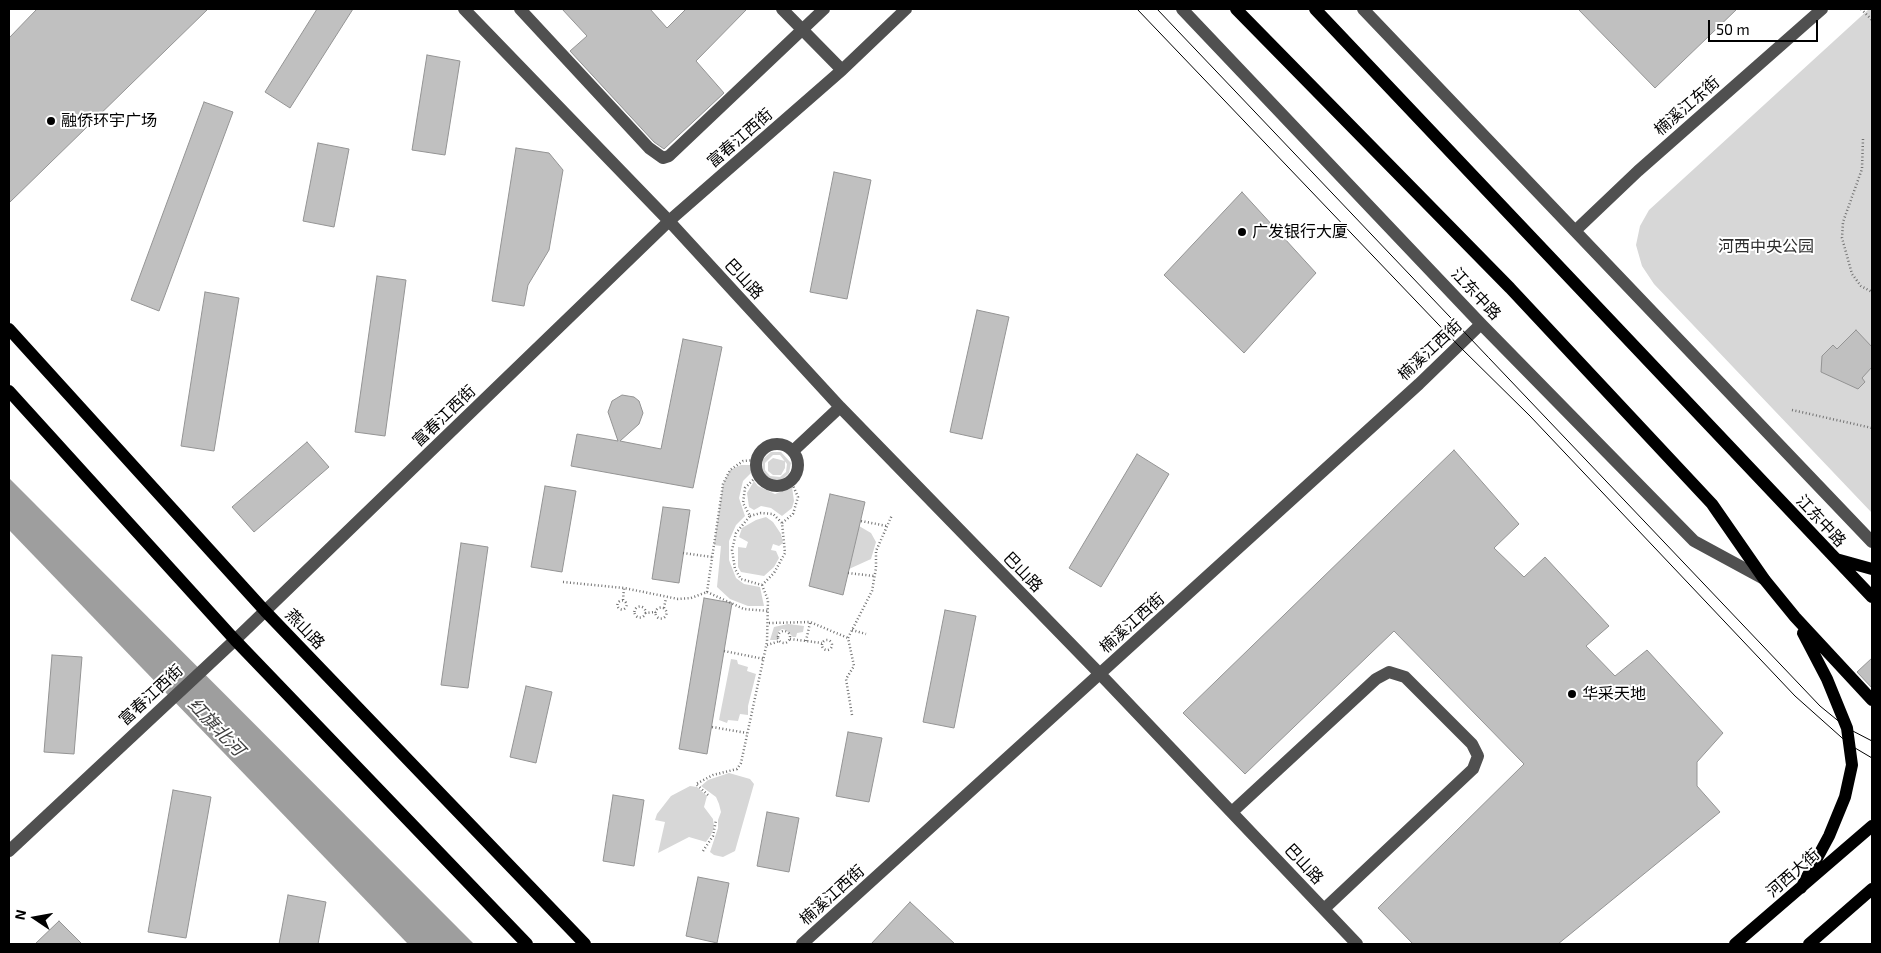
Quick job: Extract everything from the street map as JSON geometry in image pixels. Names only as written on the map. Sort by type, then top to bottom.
[{"type":"main road","name":"江东中路","points":[[1236,9],[1510,288],[1712,504],[1764,579],[1795,617],[1872,700]]},
{"type":"main road","name":"江东中路","points":[[1315,9],[1872,597]]},
{"type":"main road","name":"燕山路","points":[[9,329],[265,611],[585,944]]},
{"type":"main road","points":[[9,391],[235,640],[527,944]]},
{"type":"main road","points":[[1834,558],[1872,569]]},
{"type":"main road","points":[[1795,617],[1827,679],[1847,728],[1852,765],[1845,797],[1829,836],[1801,888]]},
{"type":"main road","name":"河西大街","points":[[1736,944],[1872,826]]},
{"type":"main road","points":[[1809,944],[1867,897],[1872,889]]},
{"type":"street","name":"巴山路","points":[[464,9],[669,221],[840,407],[1100,674],[1356,944]]},
{"type":"street","points":[[520,9],[648,148],[663,158],[669,156],[824,9]]},
{"type":"street","points":[[782,9],[842,70]]},
{"type":"street","name":"富春江西街","points":[[9,851],[235,640],[669,221],[842,70],[906,9]]},
{"type":"street","name":"江东中路","points":[[1182,9],[1482,324],[1694,541],[1764,579]]},
{"type":"street","name":"江东中路","points":[[1363,9],[1872,542]]},
{"type":"street","name":"楠溪江东街","points":[[1576,230],[1638,171],[1822,9]]},
{"type":"street","name":"楠溪江西街","points":[[802,944],[1482,324]]},
{"type":"street","points":[[793,452],[840,407]]},
{"type":"street","points":[[775,444],[788,447],[793,452],[798,465],[797,472],[791,481],[782,486],[775,486],[762,481],[758,474],[757,460],[763,449],[775,444]]},
{"type":"street","points":[[1232,812],[1376,679],[1390,672],[1405,677],[1472,744],[1478,756],[1473,769],[1324,909]]},
{"type":"path","points":[[1861,9],[1872,20]]},
{"type":"path","points":[[1863,139],[1862,169],[1843,222],[1842,238],[1852,274],[1861,286],[1872,292]]},
{"type":"path","points":[[1792,410],[1872,428]]},
{"type":"path","points":[[707,592],[723,484],[730,470],[743,460],[757,460]]},
{"type":"path","points":[[750,516],[743,503],[745,488],[758,474]]},
{"type":"path","points":[[782,523],[793,514],[798,497],[791,481]]},
{"type":"path","points":[[761,513],[772,514],[782,523],[785,553],[774,573],[762,585],[741,580],[735,569],[732,550],[736,533],[750,516],[761,513]]},
{"type":"path","points":[[852,715],[846,679],[854,666],[848,638],[872,591],[876,551],[892,515]]},
{"type":"path","points":[[861,521],[887,526]]},
{"type":"path","points":[[683,553],[712,557]]},
{"type":"path","points":[[848,573],[874,576]]},
{"type":"path","points":[[563,582],[624,588],[666,597],[691,598],[707,592],[744,609],[769,611]]},
{"type":"path","points":[[708,795],[696,784],[713,775],[737,769],[747,734],[767,645],[769,611],[768,600],[762,585]]},
{"type":"path","points":[[624,588],[623,600],[627,606],[634,610],[638,618],[642,617],[645,613],[656,612],[659,608],[664,608]]},
{"type":"path","points":[[656,612],[658,618],[663,619],[667,613],[664,608],[666,597]]},
{"type":"path","points":[[623,600],[618,602],[619,608],[623,609],[627,606]]},
{"type":"path","points":[[634,610],[640,606],[645,613]]},
{"type":"path","points":[[769,624],[810,622],[848,638]]},
{"type":"path","points":[[806,641],[810,622]]},
{"type":"path","points":[[852,630],[866,634]]},
{"type":"path","points":[[780,641],[779,634],[784,631],[789,633],[790,639]]},
{"type":"path","points":[[767,645],[780,641],[786,643],[790,639],[822,643],[828,640],[832,647],[826,650],[822,643]]},
{"type":"path","points":[[724,651],[764,659]]},
{"type":"path","points":[[712,726],[747,734]]},
{"type":"path","points":[[703,851],[713,836],[716,820]]},
{"type":"green space","name":"河西中央公园","points":[[1869,9],[1872,9],[1872,513],[1654,284],[1642,266],[1636,245],[1640,226],[1649,210]]},
{"type":"green space","points":[[771,452],[781,452],[791,463],[789,473],[782,480],[773,481],[762,473],[763,459]],"holes":[[[773,455],[780,455],[787,464],[786,472],[780,477],[770,476],[765,470],[765,463]]]},
{"type":"green space","points":[[773,458],[785,461],[785,468],[781,475],[773,475],[768,471],[768,462]]},
{"type":"green space","points":[[741,465],[750,465],[751,473],[743,481],[739,498],[745,516],[736,525],[729,541],[729,560],[736,578],[744,584],[760,587],[764,606],[748,606],[730,599],[717,587],[721,546],[714,545],[723,484],[730,470]]},
{"type":"green space","points":[[754,481],[758,486],[775,494],[792,487],[794,501],[792,508],[782,516],[771,508],[761,506],[754,510],[749,507],[747,493]]},
{"type":"green space","points":[[766,517],[773,522],[781,534],[783,543],[779,546],[773,544],[771,550],[776,551],[779,558],[774,567],[764,576],[741,572],[738,567],[738,547],[746,548],[748,542],[739,537],[742,528]]},
{"type":"green space","points":[[859,526],[871,533],[876,542],[871,559],[849,569]]},
{"type":"green space","points":[[788,624],[804,626],[803,632],[797,633],[796,637],[793,637],[786,630],[782,629],[778,632],[778,640],[770,640],[774,627]]},
{"type":"green space","points":[[731,659],[737,660],[738,664],[748,667],[747,671],[756,674],[748,706],[748,715],[740,714],[738,721],[728,720],[727,723],[719,720]]},
{"type":"green space","points":[[729,773],[750,779],[754,784],[735,851],[723,857],[710,852],[721,812],[719,804],[716,797],[701,786],[708,780]]},
{"type":"green space","points":[[690,786],[697,787],[707,796],[704,807],[713,819],[714,827],[711,835],[706,842],[689,837],[658,853],[665,822],[655,820],[657,814],[671,796]]},
{"type":"water","name":"红旗北河","points":[[9,478],[474,944],[408,944],[9,530]]},
{"type":"building","name":"融侨环宇广场","points":[[37,9],[208,9],[9,203],[9,38]]},
{"type":"building","points":[[317,9],[353,9],[290,108],[265,92]]},
{"type":"building","points":[[562,9],[650,9],[667,28],[686,9],[747,9],[696,61],[724,93],[664,149],[654,142],[570,51],[587,36]]},
{"type":"building","points":[[1578,9],[1737,9],[1655,88]]},
{"type":"building","points":[[427,55],[460,61],[445,155],[412,150]]},
{"type":"building","points":[[204,102],[233,112],[159,311],[131,300]]},
{"type":"building","points":[[318,143],[349,149],[334,227],[303,221]]},
{"type":"building","points":[[516,148],[549,153],[563,170],[549,250],[528,285],[524,306],[492,301]]},
{"type":"building","points":[[834,172],[871,180],[847,299],[810,292]]},
{"type":"building","name":"广发银行大厦","points":[[1242,192],[1316,273],[1244,353],[1164,275]]},
{"type":"building","points":[[377,276],[406,280],[385,436],[355,432]]},
{"type":"building","points":[[205,292],[239,298],[214,451],[181,446]]},
{"type":"building","points":[[977,310],[1009,317],[982,439],[950,432]]},
{"type":"building","points":[[1856,330],[1872,347],[1872,367],[1862,378],[1865,382],[1858,389],[1821,372],[1822,356],[1833,345],[1837,349]]},
{"type":"building","points":[[683,339],[722,347],[693,488],[571,466],[577,434],[618,441],[608,412],[612,401],[622,395],[634,397],[639,401],[643,413],[639,424],[620,441],[661,449]]},
{"type":"building","points":[[307,442],[329,467],[254,532],[232,507]]},
{"type":"building","name":"华采天地","points":[[1454,450],[1519,524],[1494,548],[1524,577],[1545,557],[1609,626],[1586,646],[1615,676],[1647,650],[1723,733],[1697,762],[1697,786],[1720,812],[1558,944],[1413,944],[1378,908],[1524,764],[1394,631],[1245,774],[1183,713]]},
{"type":"building","points":[[1137,454],[1169,474],[1101,587],[1069,568]]},
{"type":"building","points":[[545,486],[576,491],[562,572],[531,567]]},
{"type":"building","points":[[830,494],[865,502],[843,595],[809,586]]},
{"type":"building","points":[[663,507],[690,510],[679,583],[652,579]]},
{"type":"building","points":[[461,543],[488,547],[468,688],[441,685]]},
{"type":"building","points":[[704,598],[732,603],[707,754],[679,749]]},
{"type":"building","points":[[945,610],[976,616],[954,728],[923,722]]},
{"type":"building","points":[[52,655],[82,657],[74,754],[44,752]]},
{"type":"building","points":[[1872,658],[1872,688],[1857,672]]},
{"type":"building","points":[[526,686],[552,692],[536,763],[510,757]]},
{"type":"building","points":[[848,732],[882,738],[869,802],[836,796]]},
{"type":"building","points":[[173,790],[211,797],[186,938],[148,932]]},
{"type":"building","points":[[613,795],[644,800],[634,866],[603,861]]},
{"type":"building","points":[[767,812],[799,818],[789,872],[757,866]]},
{"type":"building","points":[[698,877],[729,883],[717,943],[686,936]]},
{"type":"building","points":[[288,895],[326,902],[318,944],[279,944]]},
{"type":"building","points":[[910,902],[955,944],[871,944]]},
{"type":"building","points":[[59,921],[82,944],[35,944]]},
{"type":"tram line","points":[[1137,9],[1459,346],[1530,416],[1795,696],[1850,745],[1872,758]]},
{"type":"tram line","points":[[1157,9],[1820,706],[1847,728],[1872,741]]},
{"type":"place","name":"融侨环宇广场","points":[[51,121]]},
{"type":"place","name":"广发银行大厦","points":[[1242,232]]},
{"type":"place","name":"华采天地","points":[[1572,694]]}]
